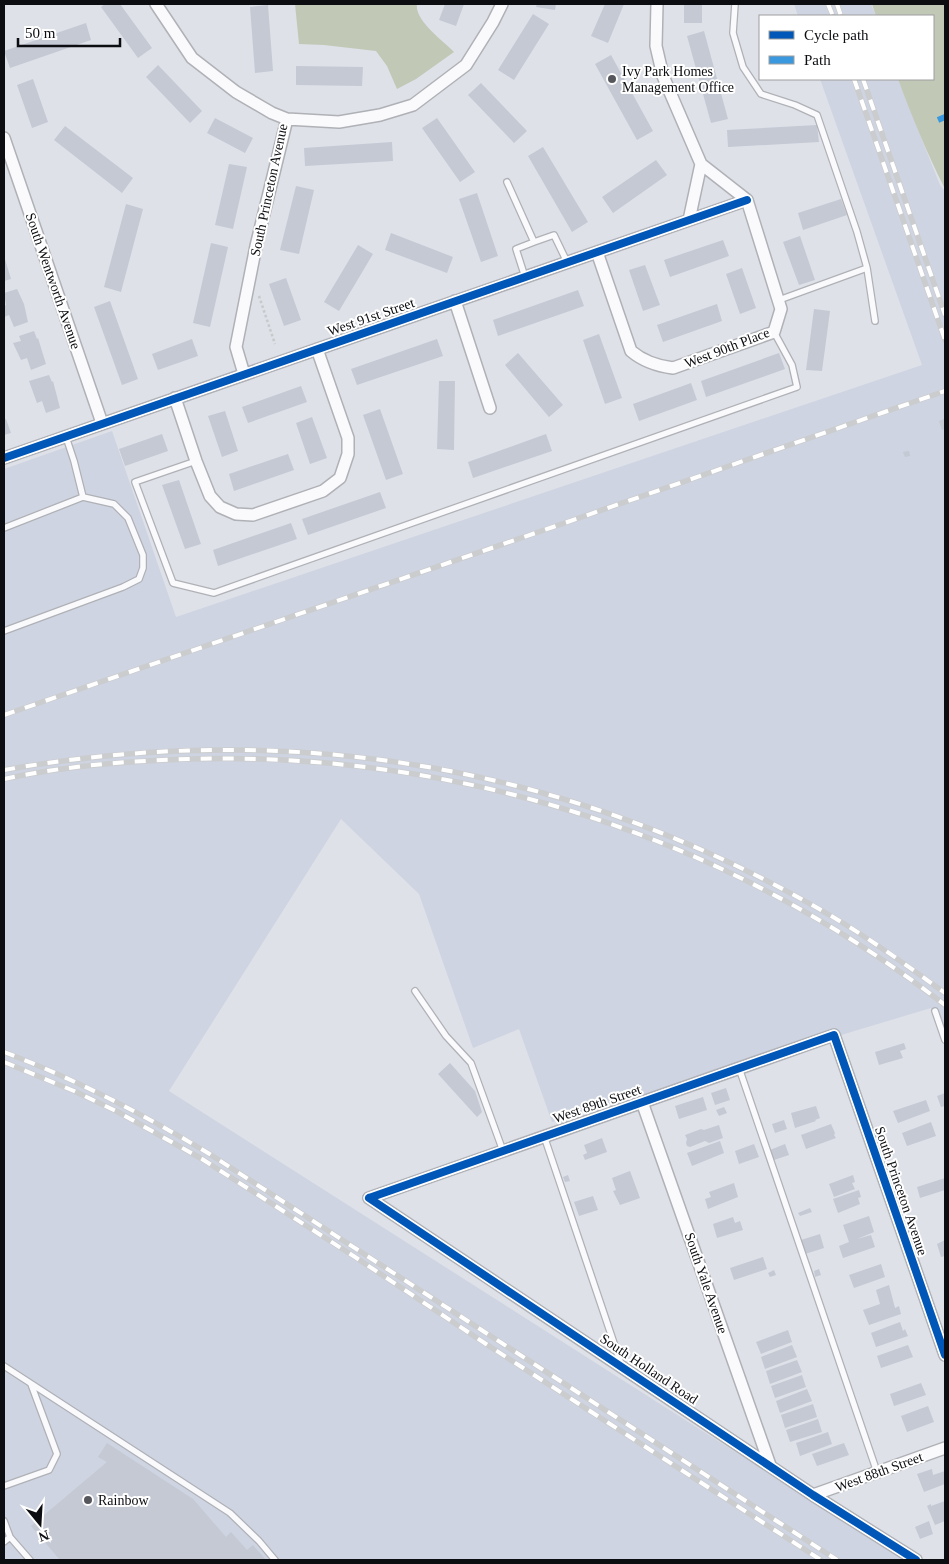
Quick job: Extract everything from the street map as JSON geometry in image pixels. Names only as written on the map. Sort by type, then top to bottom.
[{"type":"street","name":"South Princeton Avenue","points":[[156,4],[192,58],[236,92],[272,113],[287,118],[256,246],[236,348],[244,374]]},
{"type":"street","points":[[287,118],[339,122],[380,115],[413,105],[466,65],[502,4]]},
{"type":"street","points":[[657,4],[656,46],[663,76],[701,164],[747,200],[780,304]]},
{"type":"street","name":"South Wentworth Avenue","points":[[4,138],[102,423]]},
{"type":"street","points":[[689,220],[701,164]]},
{"type":"street","name":"West 91st Street","points":[[4,458],[747,200]]},
{"type":"street","name":"West 90th Place","points":[[597,252],[631,351],[643,361],[659,366],[673,368],[774,332],[780,304]]},
{"type":"street","points":[[455,301],[490,408]]},
{"type":"street","points":[[174,398],[210,496],[220,507],[236,514],[253,515],[324,491],[340,478],[348,454],[348,438],[317,349]]},
{"type":"street","name":"South Princeton Avenue","points":[[834,1035],[945,1355]]},
{"type":"street","name":"West 89th Street","points":[[369,1198],[834,1035]]},
{"type":"street","name":"South Yale Avenue","points":[[642,1102],[770,1465]]},
{"type":"street","name":"South Holland Road","points":[[369,1198],[813,1495],[916,1560]]},
{"type":"street","name":"West 88th Street","points":[[813,1495],[945,1448]]},
{"type":"lane","points":[[735,4],[733,33],[743,67],[761,94],[795,105],[817,115],[857,232],[866,268],[875,321]]},
{"type":"lane","points":[[507,182],[534,242]]},
{"type":"lane","points":[[525,277],[516,249],[534,242],[554,235],[567,262]]},
{"type":"lane","points":[[780,304],[866,268]]},
{"type":"lane","points":[[196,461],[135,482],[173,583],[214,593],[798,388],[792,365],[774,332]]},
{"type":"lane","points":[[66,436],[83,497]]},
{"type":"lane","points":[[4,528],[83,497],[114,504],[128,518],[143,555],[139,579],[123,587],[4,631]]},
{"type":"lane","points":[[415,991],[446,1036],[471,1063],[503,1151]]},
{"type":"lane","points":[[935,1011],[945,1040]]},
{"type":"lane","points":[[739,1068],[877,1472]]},
{"type":"lane","points":[[544,1136],[622,1366]]},
{"type":"lane","points":[[4,1366],[230,1513],[254,1535],[275,1560]]},
{"type":"lane","points":[[4,1486],[49,1470],[57,1454],[31,1384]]},
{"type":"lane","points":[[4,1521],[10,1537],[30,1560]]},
{"type":"lane","points":[[4,1542],[10,1537]]},
{"type":"path","points":[[256,289],[275,344]]},
{"type":"shaded area","points":[[794,4],[871,4],[876,15],[798,15]]},
{"type":"shaded area","points":[[820,80],[898,80],[940,185],[945,191],[945,1042],[931,1008],[552,1122],[519,1029],[473,1048],[419,894],[341,819],[169,1091],[905,1560],[4,1560],[4,469],[112,431],[176,617],[922,365]]},
{"type":"green space","points":[[295,4],[417,4],[417,10],[424,23],[454,52],[416,79],[397,89],[387,66],[376,51],[299,44]]},
{"type":"green space","points":[[872,4],[945,4],[945,189],[920,135],[898,80],[934,80],[934,15],[876,15]]},
{"type":"building","points":[[105,4],[120,4],[152,48],[138,58],[101,7]]},
{"type":"building","points":[[445,4],[464,4],[456,26],[439,20]]},
{"type":"building","points":[[537,4],[556,4],[555,10],[536,7]]},
{"type":"building","points":[[605,4],[624,4],[608,43],[591,36]]},
{"type":"building","points":[[684,4],[702,4],[702,23],[684,23]]},
{"type":"building","points":[[268,5],[273,71],[255,73],[250,7]]},
{"type":"building","points":[[533,14],[549,24],[514,80],[498,70]]},
{"type":"building","points":[[86,23],[91,40],[10,68],[4,51]]},
{"type":"building","points":[[704,31],[728,119],[711,123],[687,36]]},
{"type":"building","points":[[611,55],[653,131],[637,140],[595,64]]},
{"type":"building","points":[[158,65],[202,111],[190,123],[146,77]]},
{"type":"building","points":[[296,66],[363,67],[362,86],[296,85]]},
{"type":"building","points":[[33,79],[48,122],[32,128],[17,85]]},
{"type":"building","points":[[481,83],[527,131],[514,143],[468,95]]},
{"type":"building","points":[[215,118],[253,138],[245,153],[207,133]]},
{"type":"building","points":[[437,118],[475,172],[460,182],[422,128]]},
{"type":"building","points":[[817,125],[819,142],[728,147],[727,130]]},
{"type":"building","points":[[65,126],[133,178],[122,193],[54,140]]},
{"type":"building","points":[[392,142],[393,161],[305,166],[304,148]]},
{"type":"building","points":[[543,147],[588,222],[572,232],[528,156]]},
{"type":"building","points":[[656,160],[667,175],[613,213],[602,197]]},
{"type":"building","points":[[229,164],[247,167],[233,229],[215,225]]},
{"type":"building","points":[[296,186],[314,190],[299,254],[280,250]]},
{"type":"building","points":[[477,193],[498,256],[481,262],[459,199]]},
{"type":"building","points":[[841,199],[847,215],[803,230],[798,213]]},
{"type":"building","points":[[126,204],[143,209],[121,292],[104,287]]},
{"type":"building","points":[[391,233],[453,257],[447,273],[385,250]]},
{"type":"building","points":[[800,236],[815,280],[799,285],[783,242]]},
{"type":"building","points":[[723,240],[729,256],[670,277],[664,260]]},
{"type":"building","points":[[211,243],[228,247],[210,327],[193,323]]},
{"type":"building","points":[[358,245],[373,254],[339,311],[324,302]]},
{"type":"building","points":[[4,256],[11,279],[4,281]]},
{"type":"building","points":[[645,265],[660,305],[643,311],[629,270]]},
{"type":"building","points":[[742,268],[756,308],[740,314],[726,274]]},
{"type":"building","points":[[286,278],[301,320],[284,326],[269,284]]},
{"type":"building","points":[[17,289],[24,304],[28,322],[14,327],[9,315],[4,317],[4,306],[6,305],[4,293]]},
{"type":"building","points":[[578,290],[584,306],[498,336],[493,320]]},
{"type":"building","points":[[110,301],[138,379],[122,385],[94,307]]},
{"type":"building","points":[[717,304],[722,321],[663,342],[657,325]]},
{"type":"building","points":[[814,309],[830,311],[822,371],[806,370]]},
{"type":"building","points":[[34,331],[46,364],[31,370],[27,358],[21,360],[13,343],[21,341],[19,336]]},
{"type":"building","points":[[599,334],[622,398],[605,404],[583,340]]},
{"type":"building","points":[[192,339],[198,356],[158,370],[152,354]]},
{"type":"building","points":[[437,339],[443,356],[357,385],[351,369]]},
{"type":"building","points":[[518,353],[563,405],[549,417],[505,365]]},
{"type":"building","points":[[779,353],[785,369],[706,397],[701,381]]},
{"type":"building","points":[[49,375],[53,381],[60,408],[46,413],[42,401],[37,403],[29,381]]},
{"type":"building","points":[[439,381],[455,381],[454,450],[437,449]]},
{"type":"building","points":[[691,383],[697,400],[639,421],[633,404]]},
{"type":"building","points":[[301,386],[307,402],[248,423],[242,407]]},
{"type":"building","points":[[380,409],[403,474],[386,480],[363,415]]},
{"type":"building","points":[[225,411],[238,451],[222,457],[208,416]]},
{"type":"building","points":[[312,417],[327,458],[310,464],[296,423]]},
{"type":"building","points":[[6,419],[11,433],[4,435],[4,420]]},
{"type":"building","points":[[944,419],[945,429],[942,430],[939,421]]},
{"type":"building","points":[[162,434],[168,451],[125,466],[119,449]]},
{"type":"building","points":[[546,434],[552,451],[473,478],[468,462]]},
{"type":"building","points":[[909,451],[910,456],[905,457],[903,452]]},
{"type":"building","points":[[288,454],[294,470],[234,491],[229,474]]},
{"type":"building","points":[[179,480],[201,544],[185,549],[162,485]]},
{"type":"building","points":[[380,492],[386,508],[308,535],[302,519]]},
{"type":"building","points":[[291,523],[297,539],[218,566],[213,550]]},
{"type":"building","points":[[904,1043],[906,1049],[900,1051],[903,1058],[879,1065],[875,1052]]},
{"type":"building","points":[[450,1063],[475,1091],[482,1112],[477,1117],[438,1074]]},
{"type":"building","points":[[726,1088],[730,1100],[715,1105],[711,1093]]},
{"type":"building","points":[[945,1093],[945,1106],[941,1107],[937,1096]]},
{"type":"building","points":[[703,1097],[707,1110],[679,1119],[675,1106]]},
{"type":"building","points":[[926,1100],[930,1111],[898,1123],[893,1111]]},
{"type":"building","points":[[816,1106],[820,1118],[795,1128],[791,1113]]},
{"type":"building","points":[[724,1107],[727,1113],[719,1116],[716,1110]]},
{"type":"building","points":[[784,1120],[787,1129],[775,1133],[772,1124]]},
{"type":"building","points":[[931,1122],[936,1136],[907,1146],[902,1133]]},
{"type":"building","points":[[831,1124],[836,1138],[806,1149],[801,1135]]},
{"type":"building","points":[[719,1125],[723,1138],[709,1143],[705,1141],[690,1147],[687,1146],[685,1135]]},
{"type":"building","points":[[602,1138],[607,1152],[585,1160],[583,1155],[587,1153],[584,1145]]},
{"type":"building","points":[[720,1141],[724,1153],[692,1166],[687,1153]]},
{"type":"building","points":[[754,1144],[759,1157],[739,1164],[735,1151]]},
{"type":"building","points":[[785,1144],[789,1155],[774,1160],[770,1150]]},
{"type":"building","points":[[630,1171],[640,1198],[620,1205],[613,1191],[616,1190],[612,1178]]},
{"type":"building","points":[[568,1175],[570,1181],[565,1182],[563,1177]]},
{"type":"building","points":[[853,1175],[855,1182],[852,1183],[855,1189],[834,1197],[829,1184]]},
{"type":"building","points":[[945,1178],[945,1190],[920,1198],[917,1187]]},
{"type":"building","points":[[734,1183],[738,1197],[708,1209],[705,1199],[711,1197],[709,1192]]},
{"type":"building","points":[[859,1190],[861,1197],[858,1198],[860,1204],[838,1213],[833,1199]]},
{"type":"building","points":[[593,1196],[598,1210],[579,1216],[574,1202]]},
{"type":"building","points":[[810,1208],[812,1212],[800,1216],[798,1213]]},
{"type":"building","points":[[869,1216],[874,1232],[857,1239],[871,1235],[875,1247],[843,1258],[839,1246],[849,1242],[843,1225]]},
{"type":"building","points":[[733,1217],[735,1223],[740,1221],[743,1230],[717,1238],[713,1224]]},
{"type":"building","points":[[820,1234],[824,1248],[805,1254],[801,1240]]},
{"type":"building","points":[[945,1240],[945,1256],[941,1257],[937,1244]]},
{"type":"building","points":[[763,1257],[767,1269],[734,1280],[730,1268]]},
{"type":"building","points":[[881,1264],[885,1277],[854,1288],[849,1275]]},
{"type":"building","points":[[819,1269],[821,1275],[815,1277],[814,1271]]},
{"type":"building","points":[[774,1270],[776,1275],[770,1277],[768,1273]]},
{"type":"building","points":[[889,1285],[895,1308],[899,1306],[901,1314],[869,1325],[863,1310],[880,1304],[876,1290]]},
{"type":"building","points":[[900,1322],[903,1331],[905,1329],[908,1336],[876,1347],[871,1333]]},
{"type":"building","points":[[788,1330],[792,1342],[761,1354],[756,1342]]},
{"type":"building","points":[[792,1345],[797,1357],[765,1369],[761,1357]]},
{"type":"building","points":[[908,1345],[913,1357],[881,1368],[877,1356]]},
{"type":"building","points":[[797,1360],[802,1372],[770,1384],[766,1371]]},
{"type":"building","points":[[802,1375],[806,1387],[775,1398],[771,1386]]},
{"type":"building","points":[[921,1383],[926,1395],[894,1406],[890,1394]]},
{"type":"building","points":[[807,1389],[812,1401],[780,1413],[776,1401]]},
{"type":"building","points":[[813,1404],[817,1417],[785,1428],[781,1415]]},
{"type":"building","points":[[928,1406],[934,1422],[907,1432],[901,1416]]},
{"type":"building","points":[[818,1419],[822,1432],[790,1442],[786,1430]]},
{"type":"building","points":[[828,1432],[832,1444],[800,1456],[796,1443]]},
{"type":"building","points":[[107,1443],[193,1499],[226,1537],[231,1532],[247,1550],[253,1545],[266,1560],[60,1560],[31,1526],[107,1462],[98,1457]]},
{"type":"building","points":[[844,1443],[849,1455],[817,1466],[812,1454]]},
{"type":"building","points":[[932,1469],[933,1475],[945,1471],[945,1484],[924,1492],[917,1474]]},
{"type":"building","points":[[945,1501],[945,1521],[935,1525],[927,1506]]},
{"type":"building","points":[[929,1521],[933,1534],[920,1539],[915,1527]]},
{"type":"railway","points":[[828,4],[833,15]]},
{"type":"railway","points":[[837,4],[841,15]]},
{"type":"railway","points":[[854,80],[945,340]]},
{"type":"railway","points":[[863,80],[945,315]]},
{"type":"railway","points":[[4,715],[945,391]]},
{"type":"railway","points":[[4,770],[113,755],[221,750],[327,754],[432,768],[535,791],[637,823],[736,865],[848,926],[945,993]]},
{"type":"railway","points":[[4,779],[72,767],[142,761],[188,759],[290,760],[392,771],[491,789],[588,816],[683,852],[774,895],[862,946],[945,1005]]},
{"type":"railway","points":[[4,1052],[108,1098],[208,1153],[837,1560]]},
{"type":"railway","points":[[4,1062],[74,1091],[118,1112],[202,1159],[821,1560]]},
{"type":"marked path","points":[[938,120],[945,117]]},
{"type":"cycle path","points":[[4,458],[747,200]]},
{"type":"cycle path","points":[[369,1198],[834,1035],[945,1355]]},
{"type":"cycle path","points":[[369,1198],[813,1495],[916,1560]]},
{"type":"place","name":"Ivy Park Homes Management Office","points":[[612,79]]},
{"type":"place","name":"Rainbow","points":[[88,1500]]}]
